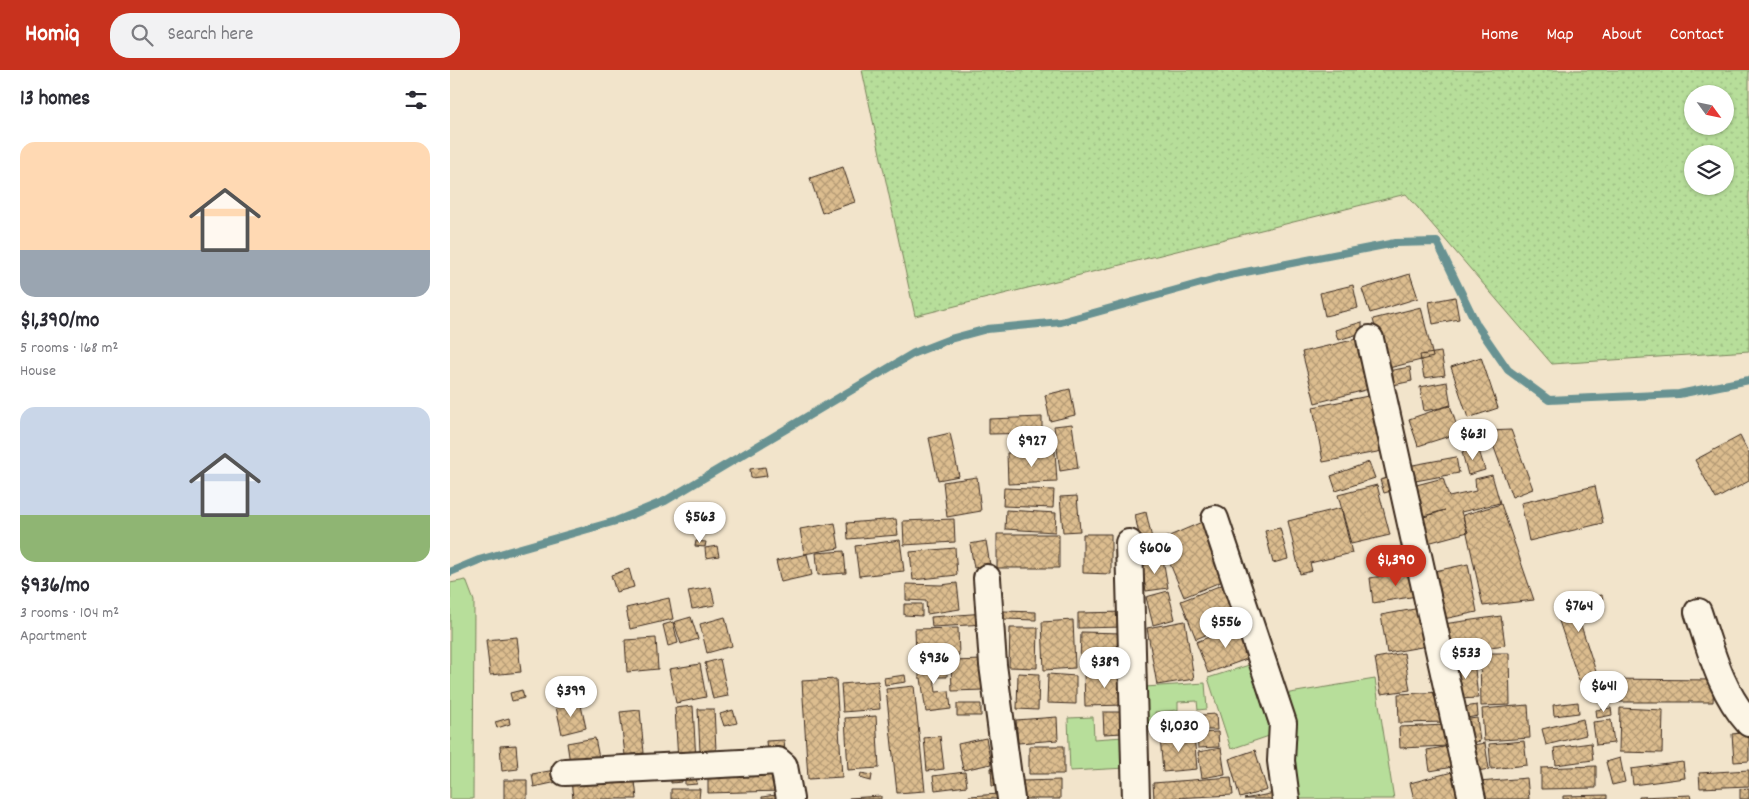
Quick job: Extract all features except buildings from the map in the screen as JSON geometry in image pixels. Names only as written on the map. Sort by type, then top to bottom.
[{"type":"street","points":[[1370,339],[1472,799]]},
{"type":"street","points":[[1215,519],[1283,723],[1281,761],[1286,799]]},
{"type":"street","points":[[1129,543],[1136,799]]},
{"type":"street","points":[[987,578],[993,665],[1011,799]]},
{"type":"street","points":[[1698,612],[1726,690],[1735,708],[1749,723]]},
{"type":"street","points":[[565,772],[778,761],[784,766],[790,799]]},
{"type":"green space","points":[[862,70],[1749,70],[1749,351],[1552,364],[1406,194],[915,316]]},
{"type":"green space","points":[[466,580],[474,601],[473,799],[450,799],[450,583]]},
{"type":"green space","points":[[1249,665],[1272,735],[1231,749],[1208,678]]},
{"type":"green space","points":[[1375,679],[1394,799],[1300,799],[1284,694]]},
{"type":"green space","points":[[1205,683],[1207,709],[1198,710],[1197,701],[1178,702],[1178,710],[1155,712],[1155,726],[1147,727],[1145,687]]},
{"type":"green space","points":[[1093,717],[1094,739],[1124,737],[1126,768],[1070,771],[1068,718]]},
{"type":"waterway","points":[[450,572],[479,560],[616,521],[665,501],[914,353],[950,339],[987,329],[1061,322],[1230,275],[1395,243],[1437,242],[1477,325],[1508,370],[1549,400],[1679,394],[1749,380]]}]
